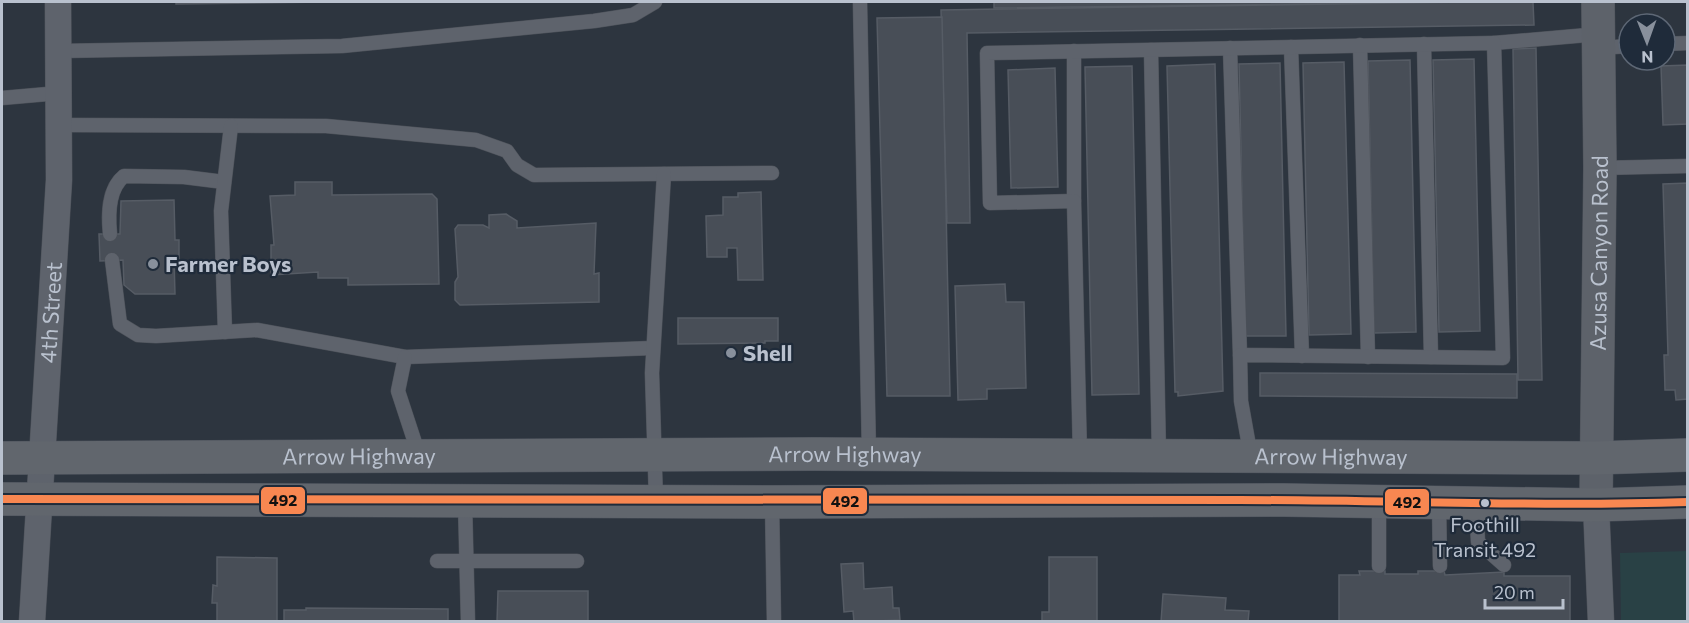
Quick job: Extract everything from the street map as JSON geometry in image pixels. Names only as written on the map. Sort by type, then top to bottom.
[{"type":"main road","name":"Arrow Highway","points":[[2,458],[868,454],[1594,458],[1688,455]]},
{"type":"main road","name":"Arrow Highway","points":[[2,499],[465,502],[1379,501],[1596,505],[1688,502]]},
{"type":"street","name":"4th Street","points":[[32,621],[59,180],[58,2]]},
{"type":"street","name":"Azusa Canyon Road","points":[[1596,505],[1594,458],[1600,168],[1609,43],[1598,2]]},
{"type":"street","points":[[1596,505],[1601,621]]},
{"type":"lane","points":[[59,51],[342,46],[594,21],[633,15],[655,2]]},
{"type":"lane","points":[[860,2],[868,454]]},
{"type":"lane","points":[[1240,355],[1503,358],[1494,43]]},
{"type":"lane","points":[[1074,201],[990,203],[987,53],[1360,45],[1609,43]]},
{"type":"lane","points":[[1424,44],[1431,357]]},
{"type":"lane","points":[[1360,45],[1368,357]]},
{"type":"lane","points":[[1291,47],[1302,356]]},
{"type":"lane","points":[[1230,48],[1241,402],[1251,456]]},
{"type":"lane","points":[[1151,50],[1159,456]]},
{"type":"lane","points":[[1074,51],[1074,201],[1080,456]]},
{"type":"lane","points":[[2,98],[59,93]]},
{"type":"lane","points":[[59,125],[326,126],[476,140],[507,151],[517,165],[534,175],[772,173]]},
{"type":"lane","points":[[225,332],[221,211],[231,126]]},
{"type":"lane","points":[[1600,168],[1688,166]]},
{"type":"lane","points":[[656,501],[653,455],[653,348],[664,174]]},
{"type":"lane","points":[[110,234],[108,216],[115,183],[124,176],[184,177],[224,182]]},
{"type":"lane","points":[[112,260],[120,324],[138,335],[257,330],[405,357],[653,348]]},
{"type":"lane","points":[[405,357],[398,391],[419,456]]},
{"type":"lane","points":[[1379,501],[1379,566]]},
{"type":"lane","points":[[465,502],[468,621]]},
{"type":"lane","points":[[772,502],[774,621]]},
{"type":"lane","points":[[1439,502],[1440,566]]},
{"type":"lane","points":[[1476,503],[1478,542],[1504,565]]},
{"type":"lane","points":[[437,561],[577,561]]},
{"type":"green space","points":[[1687,551],[1687,621],[1621,621],[1620,553]]},
{"type":"building","points":[[176,2],[324,2],[176,4]]},
{"type":"building","points":[[994,2],[1466,2],[994,8]]},
{"type":"building","points":[[1533,2],[1534,25],[967,33],[970,223],[947,223],[941,10]]},
{"type":"building","points":[[942,17],[950,396],[887,396],[877,18]]},
{"type":"building","points":[[1536,48],[1542,380],[1518,380],[1513,49]]},
{"type":"building","points":[[1474,59],[1480,331],[1439,332],[1433,60]]},
{"type":"building","points":[[1410,60],[1416,332],[1374,333],[1368,61]]},
{"type":"building","points":[[1344,62],[1351,334],[1309,335],[1303,63]]},
{"type":"building","points":[[1280,63],[1286,336],[1245,336],[1239,64]]},
{"type":"building","points":[[1215,64],[1223,391],[1178,396],[1178,392],[1175,392],[1167,66]]},
{"type":"building","points":[[1677,65],[1688,65],[1688,124],[1663,125],[1661,72],[1677,72]]},
{"type":"building","points":[[1132,66],[1139,394],[1092,395],[1085,67]]},
{"type":"building","points":[[1055,68],[1058,187],[1011,188],[1008,70]]},
{"type":"building","points":[[295,182],[332,182],[332,195],[432,194],[437,199],[439,284],[348,285],[348,278],[318,278],[318,272],[271,275],[271,245],[274,245],[270,196],[295,195]]},
{"type":"building","points":[[1688,183],[1688,399],[1676,400],[1675,390],[1665,390],[1664,355],[1668,355],[1663,184]]},
{"type":"building","points":[[761,192],[763,280],[738,280],[737,248],[727,248],[727,257],[707,257],[706,216],[723,215],[723,197],[738,197],[738,193]]},
{"type":"building","points":[[174,200],[175,240],[179,240],[179,259],[174,259],[175,294],[135,294],[124,285],[123,260],[100,261],[99,234],[120,234],[121,201]]},
{"type":"building","points":[[506,214],[517,221],[517,228],[596,223],[594,274],[599,273],[599,302],[460,305],[455,300],[455,282],[458,277],[455,229],[458,225],[483,225],[489,228],[489,215]]},
{"type":"building","points":[[1005,284],[1006,302],[1024,302],[1026,388],[987,389],[987,399],[958,400],[955,286]]},
{"type":"building","points":[[678,318],[778,318],[778,341],[678,344]]},
{"type":"building","points":[[1260,373],[1517,374],[1517,398],[1260,396]]},
{"type":"building","points":[[217,557],[277,558],[277,622],[217,622],[217,603],[212,603],[213,585],[217,586]]},
{"type":"building","points":[[1049,557],[1097,557],[1097,622],[1042,622],[1042,612],[1049,612]]},
{"type":"building","points":[[863,563],[864,589],[892,587],[893,608],[899,608],[900,620],[854,622],[853,611],[844,612],[841,564]]},
{"type":"building","points":[[1359,571],[1418,574],[1418,571],[1444,571],[1445,575],[1504,572],[1504,576],[1570,576],[1570,622],[1339,622],[1339,575],[1360,575]]},
{"type":"building","points":[[498,591],[588,591],[588,622],[497,622]]},
{"type":"building","points":[[1163,594],[1226,598],[1225,610],[1249,611],[1248,622],[1161,622]]},
{"type":"building","points":[[306,608],[448,609],[448,622],[284,622],[284,610],[306,610]]},
{"type":"transit line","name":"492","points":[[2,499],[1239,500],[1576,504],[1688,502]]},
{"type":"place","name":"Farmer Boys","points":[[153,264]]},
{"type":"place","name":"Shell","points":[[731,353]]},
{"type":"place","name":"Foothill Transit 492","points":[[1485,503]]}]
